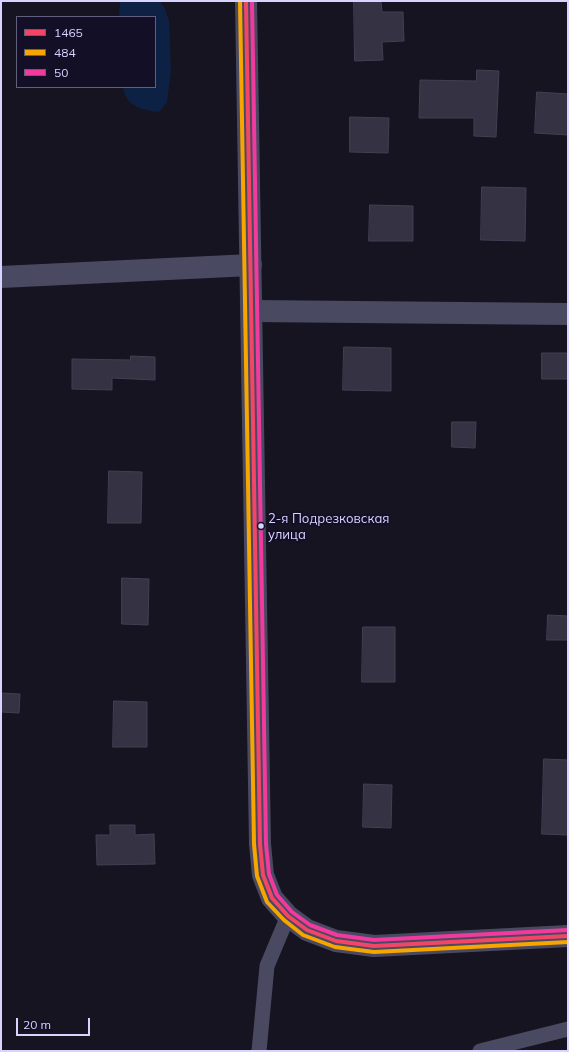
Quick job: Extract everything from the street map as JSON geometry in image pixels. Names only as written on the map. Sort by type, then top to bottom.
[{"type":"street","points":[[246,1],[260,844],[263,875],[272,898],[288,916],[307,930],[336,941],[374,946],[568,936]]},
{"type":"street","points":[[1,277],[251,265]]},
{"type":"street","points":[[252,311],[568,314]]},
{"type":"lane","points":[[259,1051],[267,966],[288,916]]},
{"type":"lane","points":[[480,1051],[568,1028]]},
{"type":"water","points":[[120,1],[160,1],[165,9],[169,21],[171,71],[167,102],[159,112],[147,110],[131,103],[125,94],[123,88],[156,88],[156,16],[119,16]]},
{"type":"building","points":[[354,1],[381,1],[382,12],[403,12],[404,41],[382,42],[383,60],[355,61]]},
{"type":"building","points":[[477,70],[499,71],[496,137],[474,136],[474,118],[419,118],[420,80],[476,81]]},
{"type":"building","points":[[537,92],[568,94],[568,135],[535,133]]},
{"type":"building","points":[[350,117],[389,118],[388,153],[350,152]]},
{"type":"building","points":[[482,187],[526,188],[525,241],[481,240]]},
{"type":"building","points":[[370,205],[413,206],[413,241],[369,241]]},
{"type":"building","points":[[344,347],[391,348],[391,391],[343,390]]},
{"type":"building","points":[[542,353],[568,353],[568,379],[542,379]]},
{"type":"building","points":[[131,356],[155,357],[155,380],[112,378],[112,390],[72,389],[72,359],[130,360]]},
{"type":"building","points":[[452,422],[476,422],[475,448],[452,447]]},
{"type":"building","points":[[109,471],[142,472],[141,523],[108,523]]},
{"type":"building","points":[[122,578],[149,579],[148,625],[122,624]]},
{"type":"building","points":[[548,615],[568,616],[568,640],[547,640]]},
{"type":"building","points":[[363,627],[395,627],[395,682],[362,682]]},
{"type":"building","points":[[1,693],[20,694],[19,713],[1,712]]},
{"type":"building","points":[[114,701],[147,702],[147,747],[113,747]]},
{"type":"building","points":[[544,759],[568,760],[568,835],[542,834]]},
{"type":"building","points":[[364,784],[392,785],[391,828],[363,827]]},
{"type":"building","points":[[110,825],[135,825],[135,835],[154,834],[155,864],[97,865],[96,835],[110,835]]},
{"type":"transit line","name":"484","points":[[240,1],[254,844],[257,876],[267,902],[284,920],[303,935],[335,947],[374,952],[568,942]]},
{"type":"transit line","name":"1465","points":[[246,1],[260,844],[263,875],[272,898],[288,916],[307,930],[336,941],[374,946],[568,936]]},
{"type":"transit line","name":"50","points":[[252,1],[266,844],[269,874],[277,895],[292,912],[310,925],[337,935],[374,940],[568,930]]},
{"type":"place","name":"2-я Подрезковская улица","points":[[261,526]]}]
